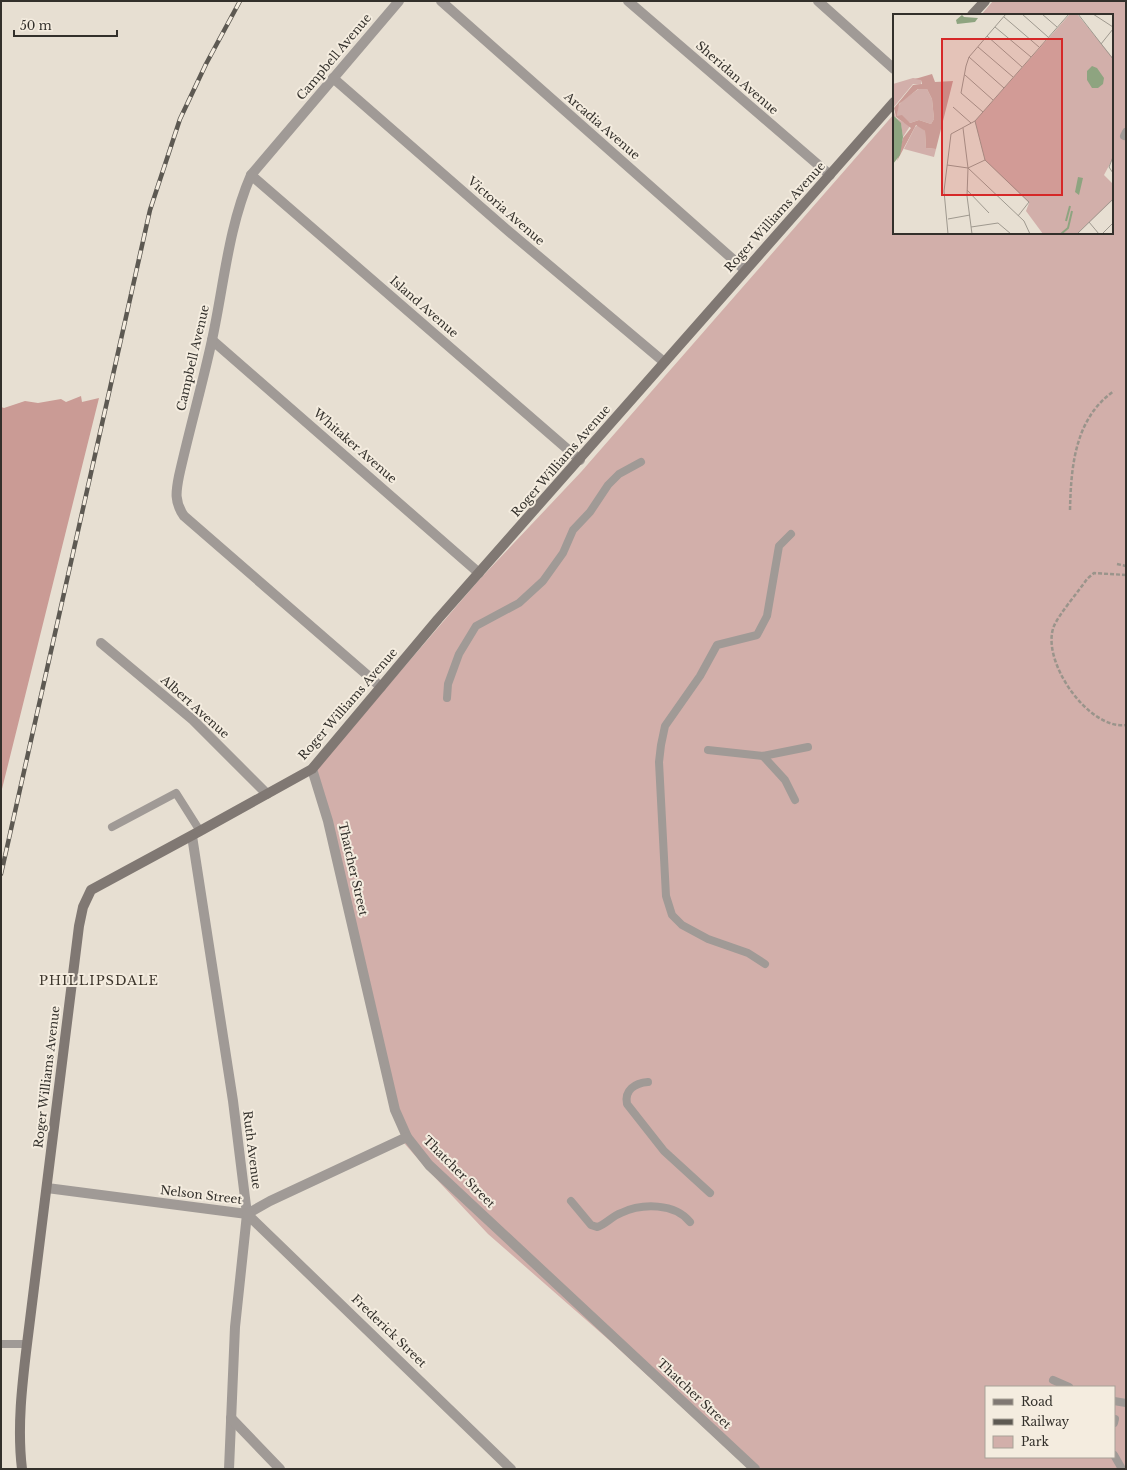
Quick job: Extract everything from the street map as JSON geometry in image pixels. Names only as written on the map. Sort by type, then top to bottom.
[{"type":"main road","points":[[973,14],[984,1]]},
{"type":"main road","name":"Roger Williams Avenue","points":[[22,1469],[20,1432],[21,1404],[27,1344],[79,926],[86,898],[91,890],[99,884],[196,834],[312,769],[380,686],[893,103]]},
{"type":"street","name":"Campbell Avenue","points":[[380,686],[184,516],[178,508],[176,496],[178,476],[212,340],[227,256],[243,194],[251,175],[399,1]]},
{"type":"street","name":"Arcadia Avenue","points":[[441,1],[745,270]]},
{"type":"street","name":"Sheridan Avenue","points":[[628,1],[830,175]]},
{"type":"street","points":[[818,1],[893,68]]},
{"type":"street","name":"Victoria Avenue","points":[[333,78],[506,229],[664,362]]},
{"type":"street","name":"Island Avenue","points":[[251,175],[580,460]]},
{"type":"street","name":"Whitaker Avenue","points":[[212,340],[479,573]]},
{"type":"street","name":"Albert Avenue","points":[[101,643],[193,720],[267,794]]},
{"type":"street","name":"Thatcher Street","points":[[312,769],[328,821],[395,1110],[407,1137],[429,1165],[755,1469]]},
{"type":"street","name":"Ruth Avenue","points":[[196,834],[247,1214],[235,1327],[229,1469]]},
{"type":"street","name":"Nelson Street","points":[[47,1188],[247,1214],[270,1201],[407,1137]]},
{"type":"street","name":"Frederick Street","points":[[247,1214],[511,1469]]},
{"type":"street","points":[[231,1418],[280,1469]]},
{"type":"lane","points":[[447,698],[448,684],[459,654],[476,626],[519,603],[543,581],[563,553],[573,530],[590,512],[608,485],[619,474],[641,462]]},
{"type":"lane","points":[[765,964],[748,953],[708,939],[682,925],[672,914],[666,896],[659,762],[665,726],[700,676],[717,645],[757,635],[767,616],[778,546],[791,534]]},
{"type":"lane","points":[[708,750],[763,756],[808,747]]},
{"type":"lane","points":[[763,756],[785,780],[795,800]]},
{"type":"lane","points":[[112,827],[176,793],[196,834]]},
{"type":"lane","points":[[648,1082],[637,1085],[629,1091],[626,1095],[627,1104],[664,1151],[710,1193]]},
{"type":"lane","points":[[571,1201],[591,1225],[597,1227],[621,1212],[644,1206],[656,1206],[679,1212],[690,1222]]},
{"type":"lane","points":[[1,1344],[27,1344]]},
{"type":"lane","points":[[1053,1380],[1067,1386]]},
{"type":"lane","points":[[1115,1401],[1126,1403]]},
{"type":"lane","points":[[1115,1456],[1122,1469]]},
{"type":"path","points":[[1070,510],[1073,464],[1080,434],[1103,398],[1114,391]]},
{"type":"path","points":[[1117,564],[1126,566]]},
{"type":"path","points":[[1126,575],[1094,573],[1087,579],[1054,626],[1051,642],[1056,663],[1072,692],[1084,707],[1109,723],[1126,725]]},
{"type":"green space","points":[[993,1],[1126,1],[1126,1469],[749,1469],[609,1340],[488,1234],[404,1143],[312,774],[479,580],[581,472],[893,115],[893,234],[1113,234],[1113,14],[982,14]]},
{"type":"shaded area","points":[[81,396],[82,402],[99,398],[1,793],[1,407],[4,408],[25,401],[38,403],[61,399],[66,402]]},
{"type":"railway","points":[[1,874],[150,210],[180,119],[206,64],[240,1]]},
{"type":"district","name":"PHILLIPSDALE","points":[[99,980]]}]
